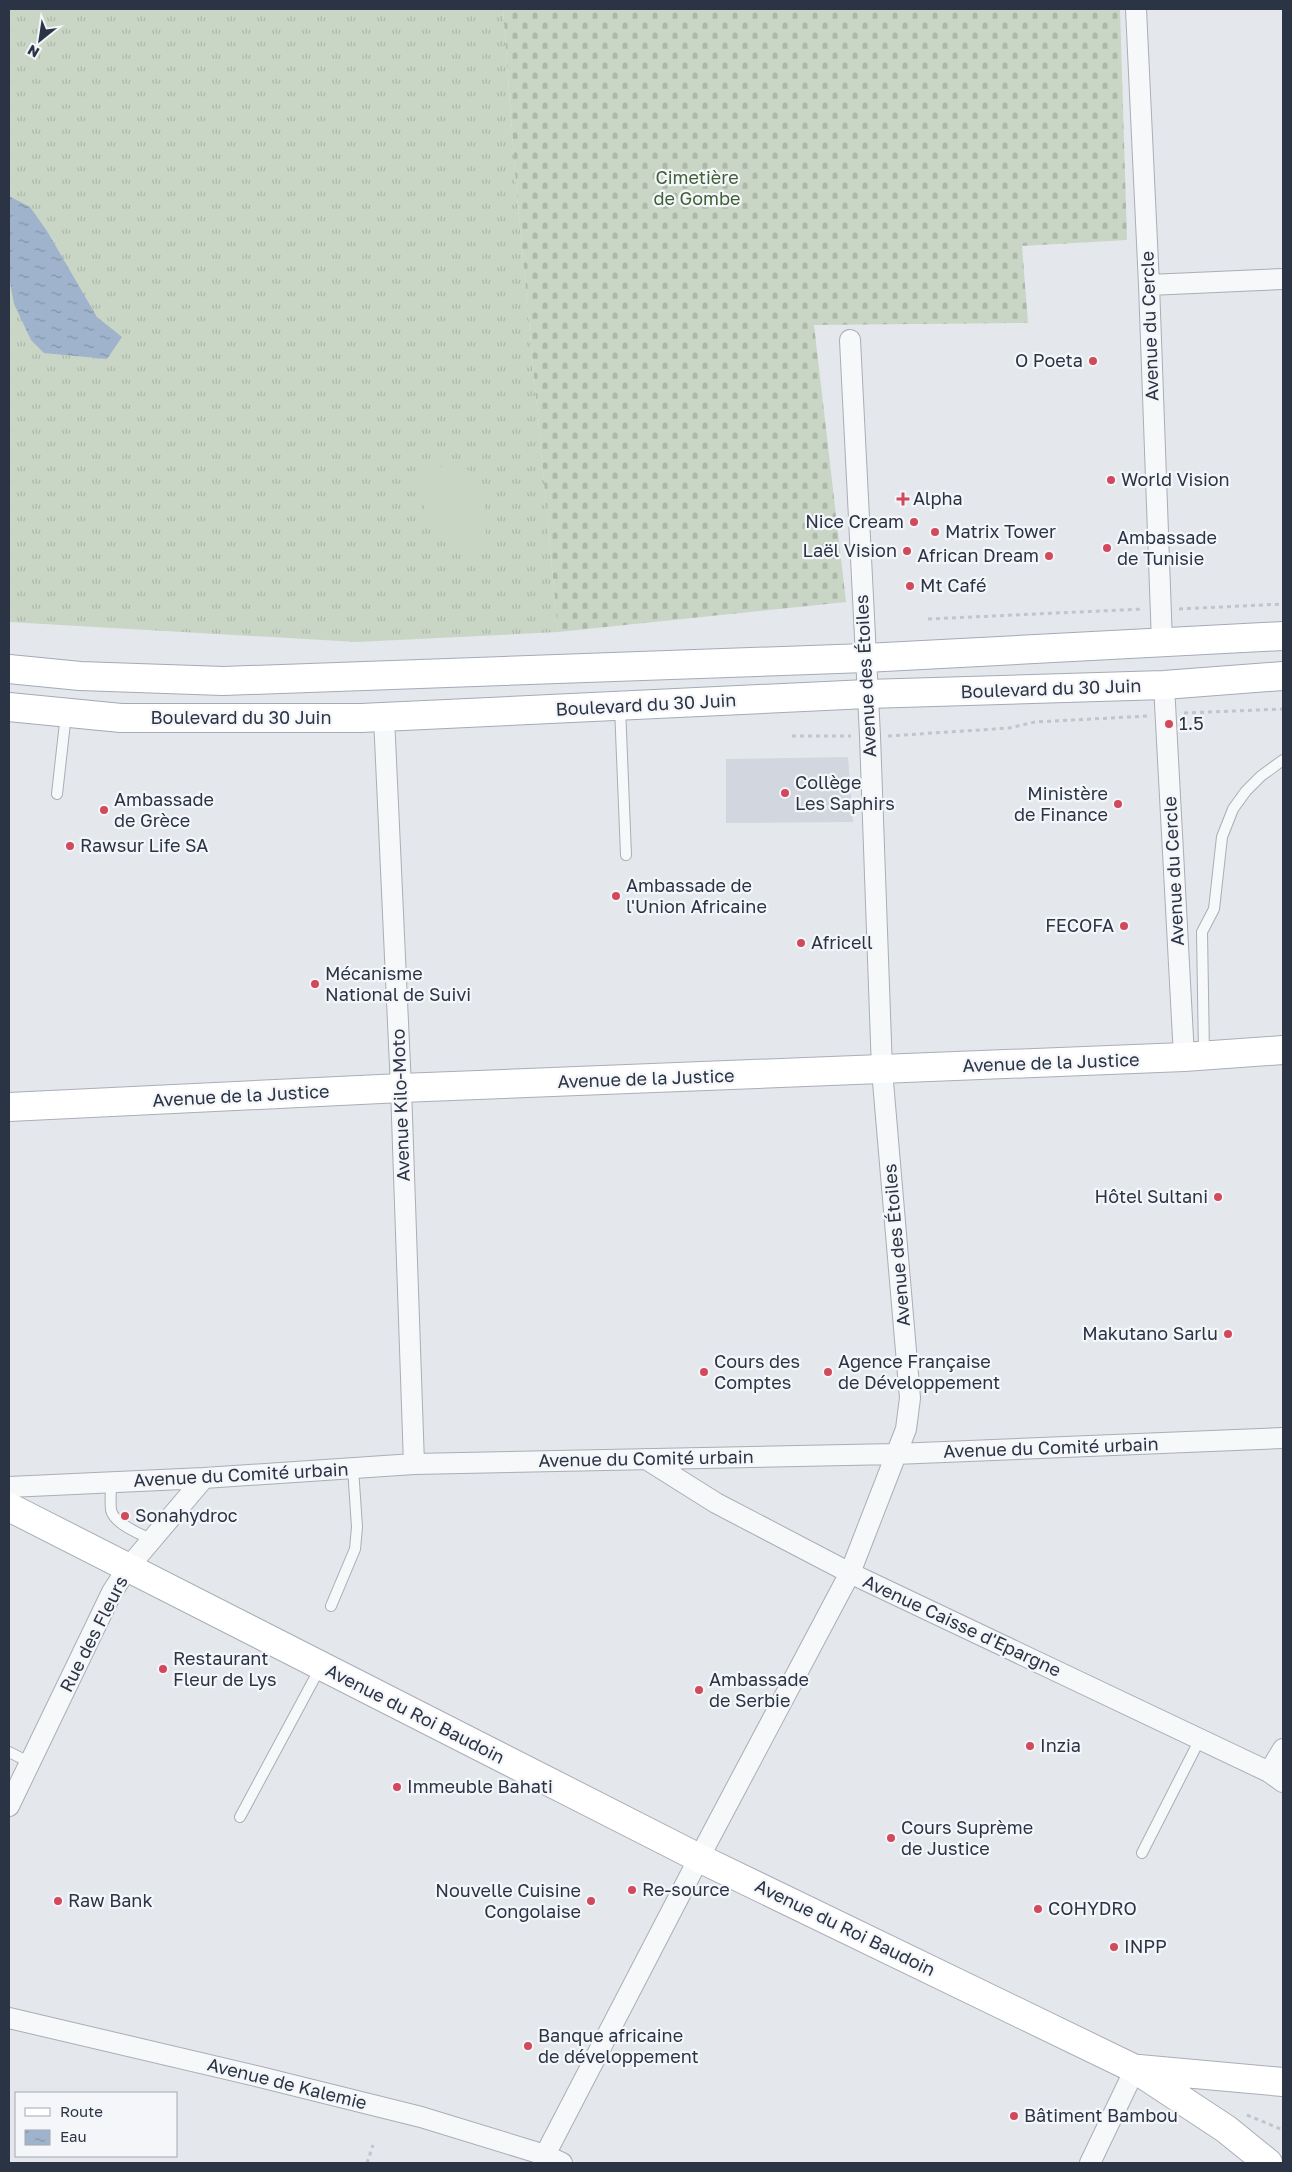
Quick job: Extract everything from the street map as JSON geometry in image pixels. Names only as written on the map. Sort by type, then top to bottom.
[{"type":"main road","name":"Boulevard du 30 Juin","points":[[9,669],[80,676],[223,682],[865,658],[1283,636]]},
{"type":"main road","name":"Boulevard du 30 Juin","points":[[9,707],[121,718],[384,717],[867,694],[1164,685],[1283,676]]},
{"type":"main road","name":"Avenue de la Justice","points":[[9,1107],[400,1088],[882,1070],[1194,1056],[1283,1050]]},
{"type":"main road","name":"Avenue du Roi Baudoin","points":[[9,1507],[127,1569],[699,1858],[1135,2069],[1226,2129],[1268,2163]]},
{"type":"main road","points":[[1135,2069],[1283,2082]]},
{"type":"street","name":"Avenue du Cercle","points":[[1136,9],[1149,285],[1162,643]]},
{"type":"street","points":[[1149,285],[1283,279]]},
{"type":"street","name":"Avenue des Étoiles","points":[[554,2159],[699,1858],[850,1572],[906,1429],[910,1398],[882,1070],[870,736],[850,340]]},
{"type":"street","name":"Avenue du Cercle","points":[[1164,685],[1194,1056]]},
{"type":"street","name":"Avenue Kilo-Moto","points":[[384,717],[414,1464]]},
{"type":"street","name":"Avenue du Comité urbain","points":[[9,1488],[204,1478],[414,1464],[895,1454],[1283,1438]]},
{"type":"street","name":"Avenue Caisse d'Epargne","points":[[646,1459],[716,1503],[850,1572],[1276,1777]]},
{"type":"street","name":"Rue des Fleurs","points":[[9,1806],[112,1592],[127,1569],[204,1478]]},
{"type":"street","points":[[1276,1777],[1283,1748]]},
{"type":"street","name":"Avenue de Kalemie","points":[[9,2018],[421,2116],[554,2159]]},
{"type":"street","points":[[1090,2163],[1135,2069]]},
{"type":"lane","points":[[620,706],[626,855]]},
{"type":"lane","points":[[57,794],[67,712]]},
{"type":"lane","points":[[1194,1056],[1202,932],[1214,908],[1222,837],[1233,809],[1246,791],[1261,776],[1283,760]]},
{"type":"lane","points":[[331,1606],[355,1549],[357,1527],[353,1468]]},
{"type":"lane","points":[[111,1482],[111,1511],[114,1516],[119,1521],[152,1540]]},
{"type":"lane","points":[[240,1817],[320,1667]]},
{"type":"lane","points":[[1142,1853],[1200,1739]]},
{"type":"lane","points":[[9,1752],[29,1762]]},
{"type":"path","points":[[1174,609],[1283,604]]},
{"type":"path","points":[[928,619],[1147,609]]},
{"type":"path","points":[[792,736],[870,736],[999,729],[1035,722],[1283,710]]},
{"type":"path","points":[[367,2163],[372,2145]]},
{"type":"shaded area","points":[[848,757],[853,822],[726,823],[726,759]]},
{"type":"green space","points":[[9,9],[503,9],[515,173],[558,632],[357,642],[9,622]]},
{"type":"green space","name":"Cimetière de Gombe","points":[[503,9],[1120,9],[1127,240],[1022,246],[1028,323],[814,325],[846,602],[558,632],[515,173]]},
{"type":"green space","points":[[427,467],[463,467],[478,476],[485,511],[486,538],[473,549],[461,551],[450,546],[440,536],[431,522],[415,479]]},
{"type":"water","points":[[9,196],[30,207],[47,231],[97,317],[122,337],[107,359],[44,353],[31,340],[14,304],[9,277]]},
{"type":"place","name":"O Poeta","points":[[1093,361]]},
{"type":"place","name":"World Vision","points":[[1111,480]]},
{"type":"place","name":"Alpha","points":[[903,499]]},
{"type":"place","name":"Nice Cream","points":[[914,522]]},
{"type":"place","name":"Matrix Tower","points":[[935,532]]},
{"type":"place","name":"Ambassade de Tunisie","points":[[1107,548]]},
{"type":"place","name":"Laël Vision","points":[[907,551]]},
{"type":"place","name":"African Dream","points":[[1049,556]]},
{"type":"place","name":"Mt Café","points":[[910,586]]},
{"type":"place","name":"1.5","points":[[1169,724]]},
{"type":"place","name":"Collège Les Saphirs","points":[[785,793]]},
{"type":"place","name":"Ministère de Finance","points":[[1118,804]]},
{"type":"place","name":"Ambassade de Grèce","points":[[104,810]]},
{"type":"place","name":"Rawsur Life SA","points":[[70,846]]},
{"type":"place","name":"Ambassade de l'Union Africaine","points":[[616,896]]},
{"type":"place","name":"FECOFA","points":[[1124,926]]},
{"type":"place","name":"Africell","points":[[801,943]]},
{"type":"place","name":"Mécanisme National de Suivi","points":[[315,984]]},
{"type":"place","name":"Hôtel Sultani","points":[[1218,1197]]},
{"type":"place","name":"Makutano Sarlu","points":[[1228,1334]]},
{"type":"place","name":"Cours des Comptes","points":[[704,1372]]},
{"type":"place","name":"Agence Française de Développement","points":[[828,1372]]},
{"type":"place","name":"Sonahydroc","points":[[125,1516]]},
{"type":"place","name":"Restaurant Fleur de Lys","points":[[163,1669]]},
{"type":"place","name":"Ambassade de Serbie","points":[[699,1690]]},
{"type":"place","name":"Inzia","points":[[1030,1746]]},
{"type":"place","name":"Immeuble Bahati","points":[[397,1787]]},
{"type":"place","name":"Cours Suprème de Justice","points":[[891,1838]]},
{"type":"place","name":"Re-source","points":[[632,1890]]},
{"type":"place","name":"Raw Bank","points":[[58,1901]]},
{"type":"place","name":"Nouvelle Cuisine Congolaise","points":[[591,1901]]},
{"type":"place","name":"COHYDRO","points":[[1038,1909]]},
{"type":"place","name":"INPP","points":[[1114,1947]]},
{"type":"place","name":"Banque africaine de développement","points":[[528,2046]]},
{"type":"place","name":"Bâtiment Bambou","points":[[1014,2116]]}]
